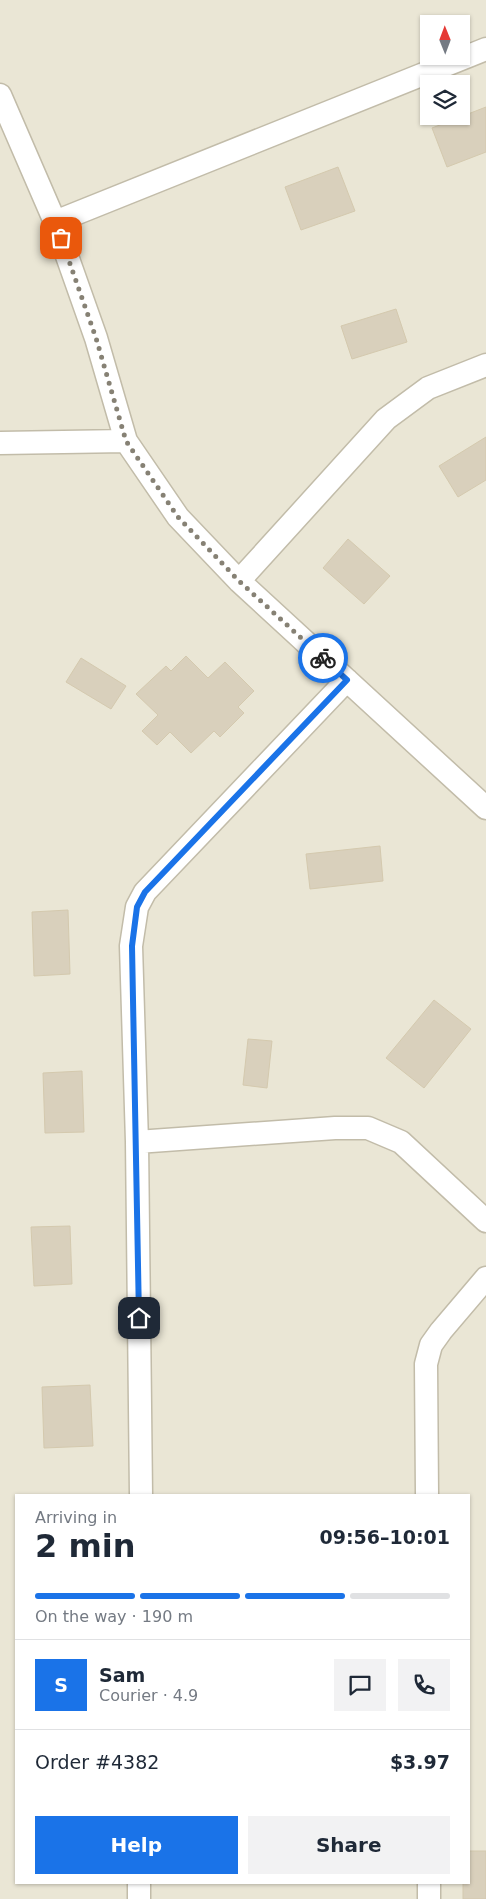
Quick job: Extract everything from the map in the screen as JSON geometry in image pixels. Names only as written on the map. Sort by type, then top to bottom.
[{"type":"street","points":[[55,222],[486,49]]},
{"type":"street","points":[[0,95],[55,222],[96,338],[126,441],[178,517],[239,581],[486,808]]},
{"type":"street","points":[[239,581],[386,419],[428,388],[486,365]]},
{"type":"street","points":[[0,443],[126,441]]},
{"type":"street","points":[[141,1494],[137,1142],[132,946],[137,907],[145,892],[347,680]]},
{"type":"street","points":[[137,1142],[335,1128],[368,1128],[401,1142],[486,1221]]},
{"type":"street","points":[[426,1494],[426,1364],[431,1346],[441,1331],[486,1278]]},
{"type":"street","points":[[139,1884],[139,1899]]},
{"type":"street","points":[[429,1884],[429,1899]]},
{"type":"shaded area","points":[[0,0],[486,0],[486,1899],[0,1899]]},
{"type":"building","points":[[486,107],[486,152],[447,167],[432,128],[440,125],[470,125],[470,113]]},
{"type":"building","points":[[338,167],[355,211],[301,230],[285,187]]},
{"type":"building","points":[[396,309],[407,342],[352,359],[341,326]]},
{"type":"building","points":[[486,437],[486,480],[458,497],[439,466]]},
{"type":"building","points":[[348,539],[390,576],[364,604],[323,568]]},
{"type":"building","points":[[186,656],[208,678],[225,662],[254,691],[238,707],[244,713],[220,737],[214,731],[191,753],[170,732],[157,745],[142,731],[158,715],[136,694],[166,666],[171,671]]},
{"type":"building","points":[[81,658],[126,686],[111,709],[66,682]]},
{"type":"building","points":[[380,846],[383,881],[310,889],[306,854]]},
{"type":"building","points":[[68,910],[70,974],[34,976],[32,912]]},
{"type":"building","points":[[434,1000],[471,1029],[424,1088],[386,1058]]},
{"type":"building","points":[[248,1039],[272,1041],[267,1088],[243,1085]]},
{"type":"building","points":[[82,1071],[84,1132],[45,1133],[43,1073]]},
{"type":"building","points":[[70,1226],[72,1284],[34,1286],[31,1227]]},
{"type":"building","points":[[90,1385],[93,1446],[44,1448],[42,1387]]},
{"type":"building","points":[[470,1851],[486,1851],[486,1899],[463,1899],[463,1884],[470,1884]]},
{"type":"way so far","points":[[61,238],[96,338],[126,441],[178,517],[239,581],[323,658]]},
{"type":"route","points":[[139,1318],[132,946],[137,907],[145,892],[347,680],[323,658]]}]
